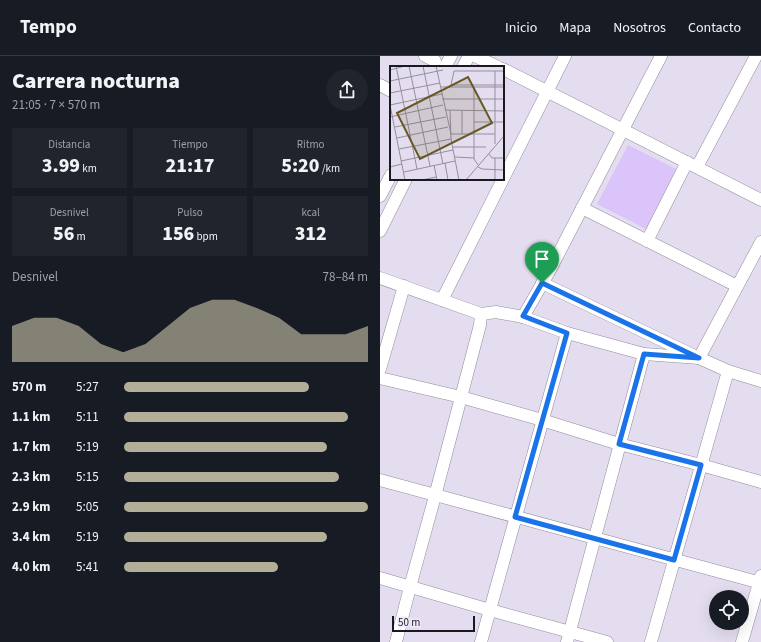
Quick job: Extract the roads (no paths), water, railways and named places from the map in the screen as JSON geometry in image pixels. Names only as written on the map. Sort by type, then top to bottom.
[{"type":"street","points":[[435,61],[451,56]]},
{"type":"street","points":[[463,66],[468,56]]},
{"type":"street","points":[[475,56],[496,66]]},
{"type":"street","points":[[504,178],[565,56]]},
{"type":"street","points":[[523,316],[624,130],[661,56]]},
{"type":"street","points":[[647,241],[756,56]]},
{"type":"street","points":[[504,69],[761,200]]},
{"type":"street","points":[[380,85],[390,90]]},
{"type":"street","points":[[380,195],[390,177]]},
{"type":"street","points":[[380,231],[406,180]]},
{"type":"street","points":[[442,300],[503,180]]},
{"type":"street","points":[[582,208],[737,286]]},
{"type":"street","points":[[699,358],[761,242]]},
{"type":"street","points":[[380,278],[481,314],[496,312],[523,316],[567,333],[644,354],[699,358]]},
{"type":"street","points":[[542,283],[728,371],[761,381]]},
{"type":"street","points":[[380,369],[404,286]]},
{"type":"street","points":[[396,642],[480,325],[481,314]]},
{"type":"street","points":[[481,642],[567,333]]},
{"type":"street","points":[[569,637],[644,354]]},
{"type":"street","points":[[651,642],[728,371]]},
{"type":"street","points":[[380,378],[461,397],[619,444],[761,482]]},
{"type":"street","points":[[380,480],[674,560],[760,580],[742,642]]},
{"type":"street","points":[[380,578],[490,610],[569,637],[607,642]]}]
